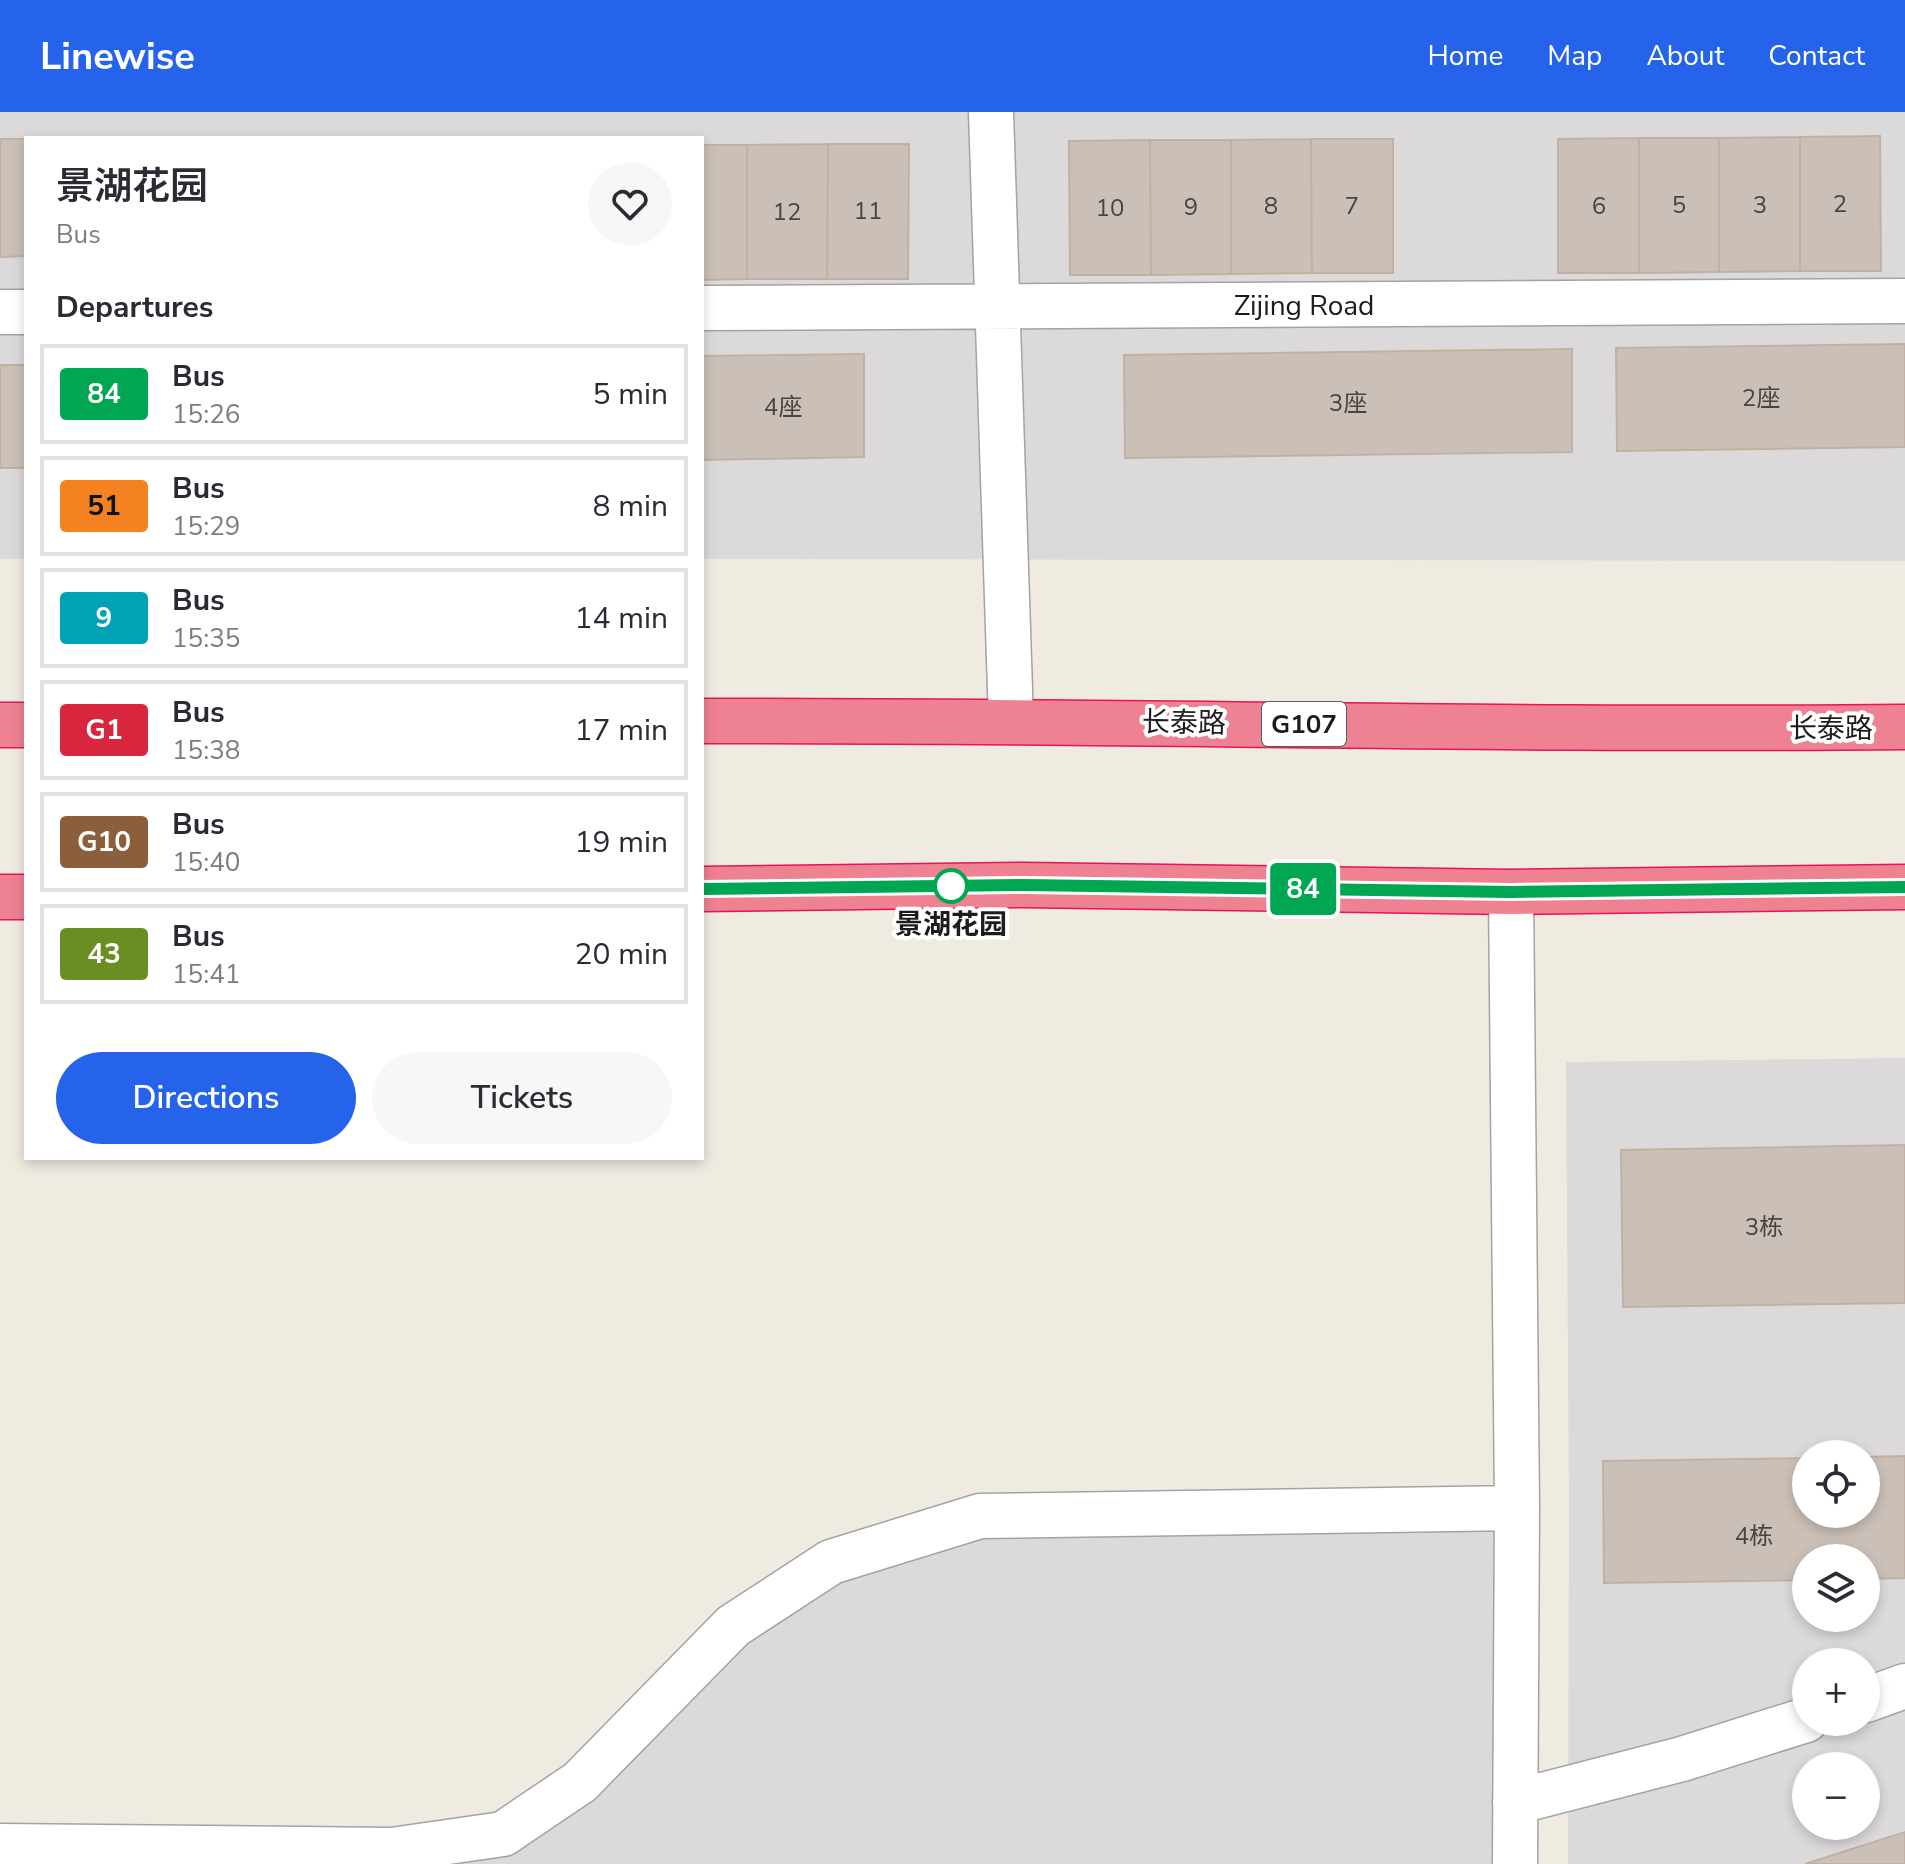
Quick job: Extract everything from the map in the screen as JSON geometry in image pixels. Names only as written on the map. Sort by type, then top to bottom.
[{"type":"highway","name":"长泰路","points":[[704,721],[1011,720],[1665,729],[1905,727]]},
{"type":"highway","points":[[0,725],[24,725]]},
{"type":"highway","points":[[704,889],[1024,885],[1511,892],[1905,887]]},
{"type":"highway","points":[[0,897],[24,897]]},
{"type":"street","points":[[991,112],[1011,720]]},
{"type":"street","name":"Zijing Road","points":[[704,308],[1905,301]]},
{"type":"street","points":[[0,312],[24,312]]},
{"type":"street","points":[[1511,892],[1517,1508],[1515,1864]]},
{"type":"street","points":[[0,1846],[392,1850],[503,1834],[580,1782],[733,1626],[831,1562],[980,1516],[1517,1508]]},
{"type":"street","points":[[1880,1695],[1905,1686]]},
{"type":"street","points":[[1515,1802],[1682,1759],[1792,1724]]},
{"type":"shaded area","points":[[0,112],[1905,112],[1905,561],[704,559],[704,136],[24,136],[24,559],[0,559]]},
{"type":"shaded area","points":[[1905,1058],[1905,1864],[1568,1864],[1566,1062]]},
{"type":"shaded area","points":[[1517,1508],[1515,1864],[0,1864],[503,1834],[733,1626],[980,1516]]},
{"type":"building","points":[[1880,136],[1881,271],[1800,271],[1800,137]]},
{"type":"building","points":[[1800,137],[1800,271],[1719,272],[1719,138]]},
{"type":"building","points":[[1639,138],[1639,273],[1558,273],[1558,139]]},
{"type":"building","points":[[1639,138],[1719,138],[1719,272],[1639,273]]},
{"type":"building","points":[[0,139],[24,139],[24,256],[0,257]]},
{"type":"building","points":[[1311,139],[1312,273],[1231,274],[1231,140]]},
{"type":"building","points":[[1311,139],[1393,139],[1393,273],[1312,273]]},
{"type":"building","points":[[1150,140],[1151,275],[1070,275],[1069,141]]},
{"type":"building","points":[[1150,140],[1231,140],[1231,274],[1151,275]]},
{"type":"building","points":[[828,144],[827,279],[747,279],[747,145]]},
{"type":"building","points":[[828,144],[909,144],[908,279],[827,279]]},
{"type":"building","points":[[704,145],[747,145],[747,279],[704,280]]},
{"type":"building","points":[[1905,344],[1905,447],[1617,451],[1616,348]]},
{"type":"building","points":[[1572,349],[1572,452],[1125,458],[1124,355]]},
{"type":"building","points":[[864,354],[864,457],[704,460],[704,356]]},
{"type":"building","points":[[0,365],[24,365],[24,468],[0,468]]},
{"type":"building","points":[[1905,1145],[1905,1303],[1623,1307],[1621,1150]]},
{"type":"building","points":[[1905,1456],[1905,1578],[1880,1579],[1880,1544],[1792,1544],[1792,1580],[1604,1583],[1603,1461],[1792,1458],[1792,1528],[1880,1528],[1880,1457]]},
{"type":"building","points":[[1905,1832],[1905,1864],[1805,1864]]},
{"type":"bus line","name":"84","points":[[704,889],[1024,885],[1511,892],[1905,887]]},
{"type":"place","name":"景湖花园","points":[[951,886]]}]
